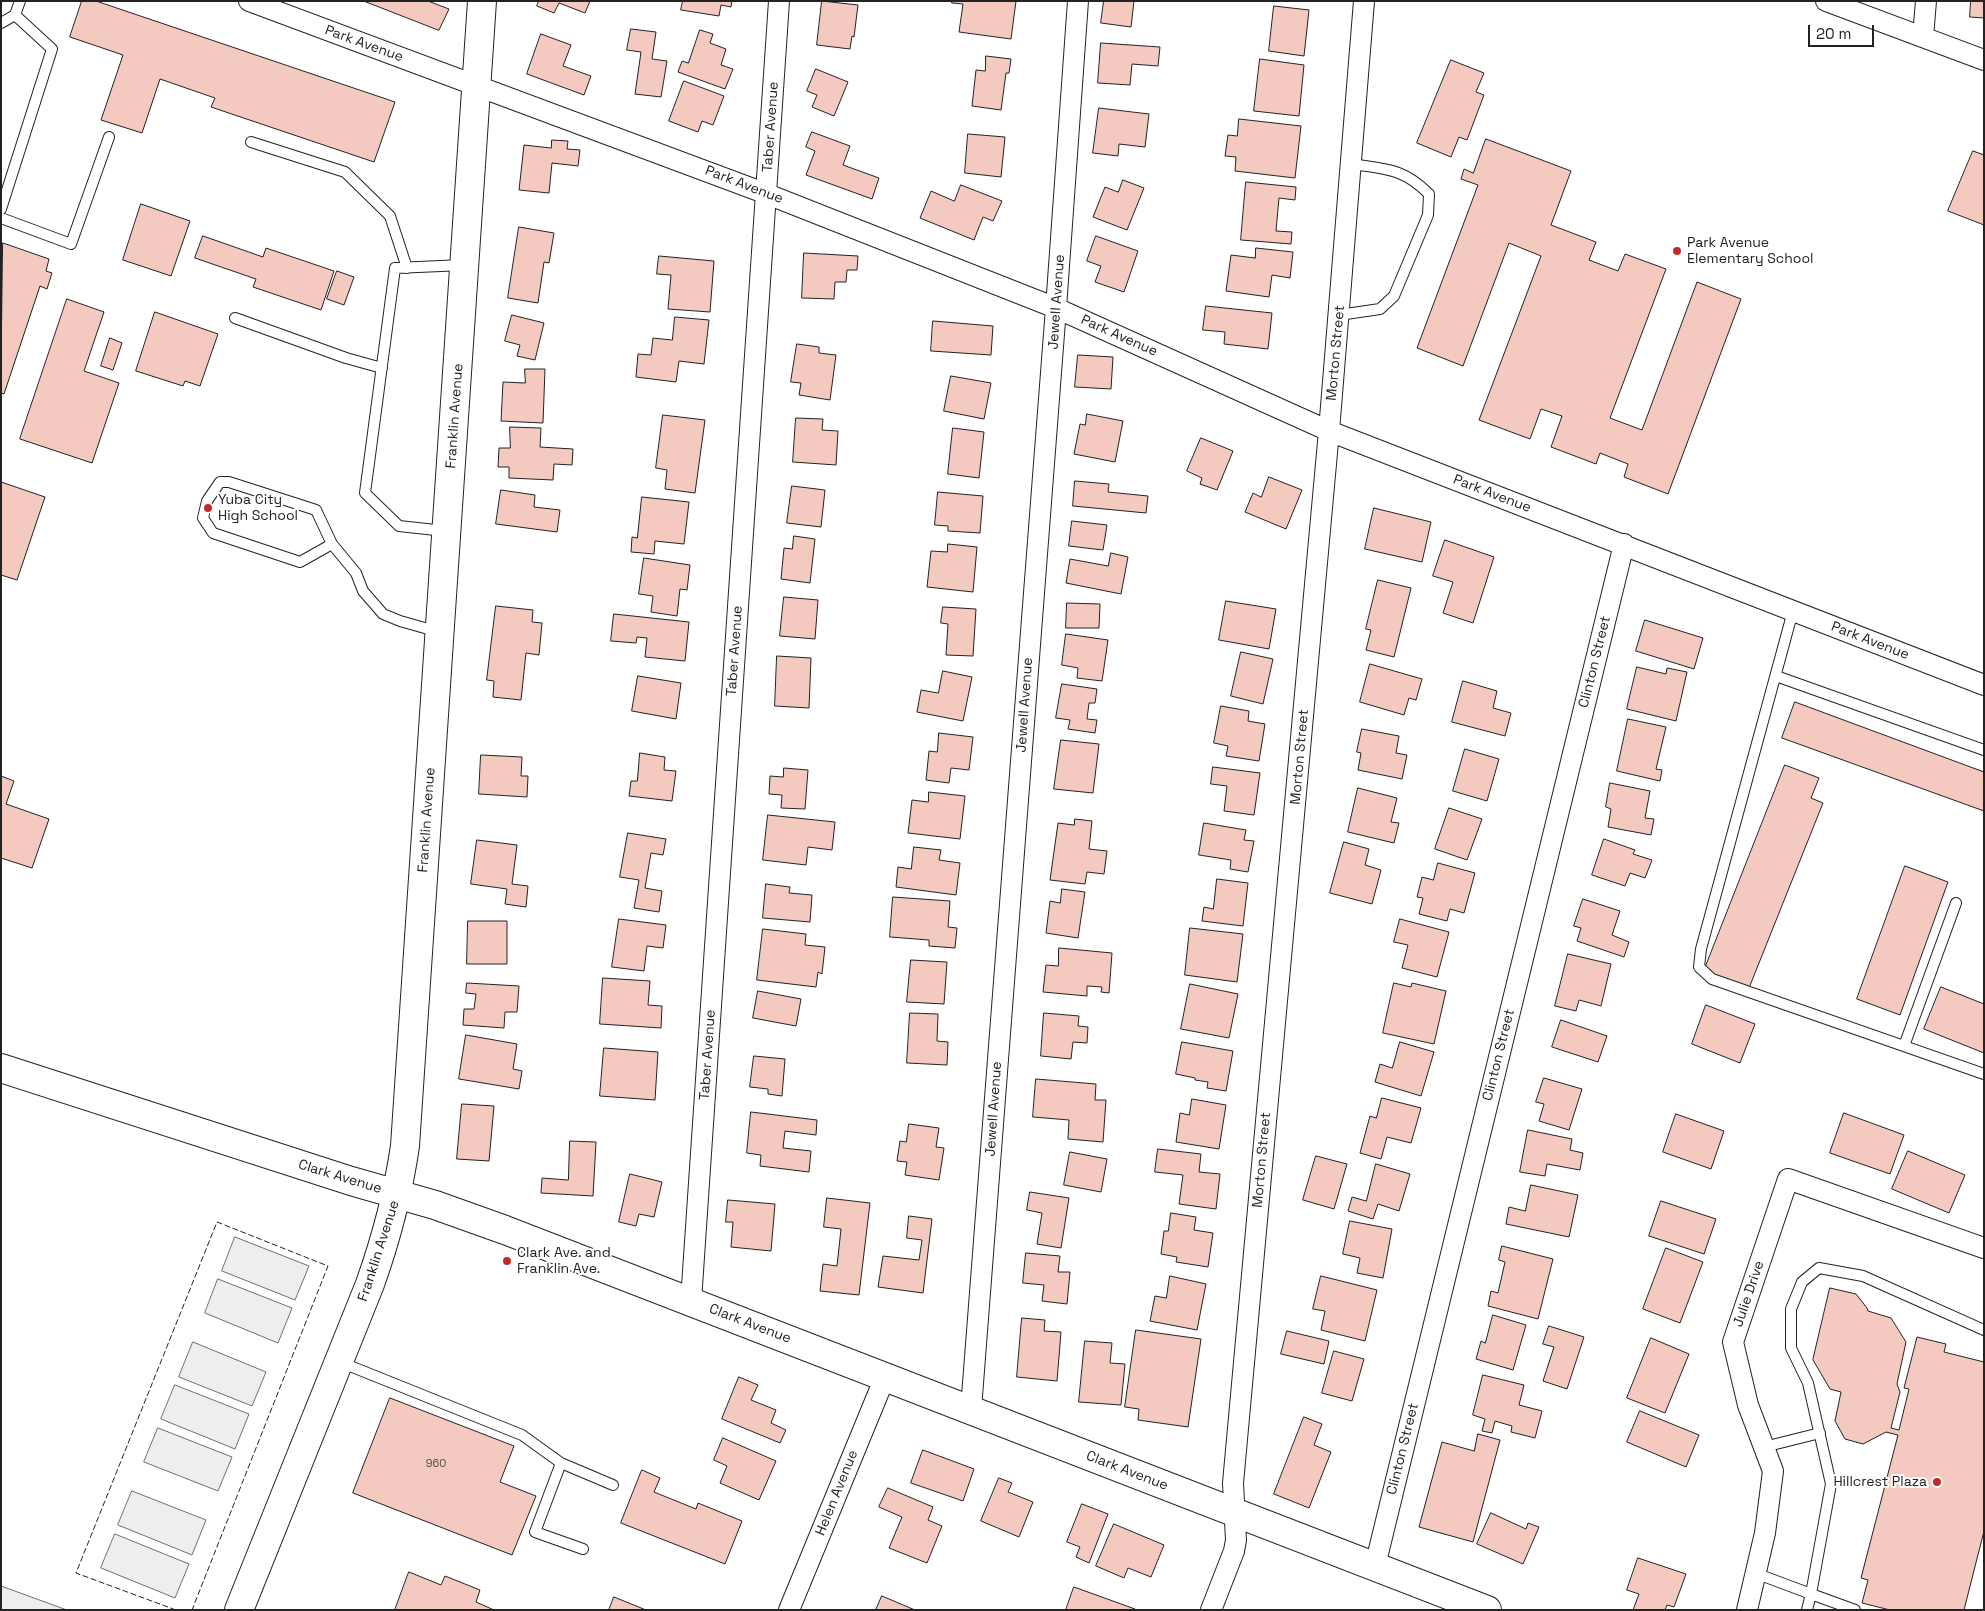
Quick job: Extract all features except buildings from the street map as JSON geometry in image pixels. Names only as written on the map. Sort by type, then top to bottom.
[{"type":"street","name":"Park Avenue","points":[[250,1],[767,194],[1056,308],[1330,431],[1984,685]]},
{"type":"street","name":"Franklin Avenue","points":[[239,1610],[379,1258],[397,1194],[405,1146],[482,1]]},
{"type":"street","name":"Taber Avenue","points":[[691,1301],[780,1]]},
{"type":"street","name":"Jewell Avenue","points":[[970,1410],[1056,308],[1078,1]]},
{"type":"street","name":"Morton Street","points":[[1211,1610],[1234,1551],[1236,1540],[1233,1477],[1330,431],[1364,1]]},
{"type":"street","points":[[1826,1],[1984,60]]},
{"type":"street","points":[[1923,38],[1926,1]]},
{"type":"street","name":"Clinton Street","points":[[1374,1566],[1624,544]]},
{"type":"street","name":"Clark Avenue","points":[[1,1068],[435,1205],[505,1230],[1374,1566],[1449,1599],[1487,1610]]},
{"type":"street","name":"Julie Drive","points":[[1747,1610],[1765,1533],[1773,1471],[1748,1405],[1733,1342],[1788,1179],[1984,1248]]},
{"type":"street","name":"Helen Avenue","points":[[789,1610],[885,1377]]},
{"type":"lane","points":[[1,23],[15,15],[20,1]]},
{"type":"lane","points":[[1,209],[52,49],[15,15]]},
{"type":"lane","points":[[1,218],[70,244],[109,137]]},
{"type":"lane","points":[[251,142],[345,172],[390,216],[407,268]]},
{"type":"lane","points":[[1339,314],[1380,309],[1394,296],[1428,215],[1429,194],[1416,181],[1397,171],[1351,164]]},
{"type":"lane","points":[[447,531],[399,526],[364,493],[395,268],[465,265]]},
{"type":"lane","points":[[235,318],[346,358],[382,368]]},
{"type":"lane","points":[[332,544],[300,562],[220,536],[208,528],[203,518],[207,501],[220,482],[229,482],[316,510],[332,544],[356,573],[363,591],[383,614],[400,621],[440,632]]},
{"type":"lane","points":[[1794,611],[1701,949],[1699,967],[1712,979],[1984,1074]]},
{"type":"lane","points":[[1776,676],[1984,750]]},
{"type":"lane","points":[[1904,1046],[1956,903]]},
{"type":"lane","points":[[1808,1610],[1831,1484],[1808,1383],[1792,1348],[1791,1309],[1802,1282],[1819,1268],[1863,1276],[1984,1330]]},
{"type":"lane","points":[[339,1362],[522,1435],[562,1463],[613,1485]]},
{"type":"lane","points":[[1764,1447],[1820,1433]]},
{"type":"lane","points":[[562,1463],[535,1532],[583,1549]]},
{"type":"lane","points":[[1756,1573],[1855,1610]]},
{"type":"shaded area","points":[[235,1237],[309,1266],[295,1300],[222,1271]]},
{"type":"shaded area","points":[[218,1279],[292,1308],[278,1343],[205,1313]]},
{"type":"shaded area","points":[[193,1342],[266,1372],[252,1406],[179,1377]]},
{"type":"shaded area","points":[[175,1385],[249,1414],[235,1449],[161,1419]]},
{"type":"shaded area","points":[[158,1428],[232,1457],[218,1491],[144,1462]]},
{"type":"shaded area","points":[[132,1491],[206,1520],[192,1555],[118,1525]]},
{"type":"shaded area","points":[[115,1534],[189,1564],[175,1598],[101,1568]]},
{"type":"shaded area","points":[[1,1586],[67,1610],[1,1610]]},
{"type":"fence","points":[[176,1610],[76,1573],[217,1222],[328,1266],[192,1610]]},
{"type":"place","name":"Park Avenue Elementary School","points":[[1677,251]]},
{"type":"place","name":"Yuba City High School","points":[[208,508]]},
{"type":"place","name":"Clark Ave. and Franklin Ave.","points":[[507,1261]]},
{"type":"place","name":"Hillcrest Plaza","points":[[1937,1482]]}]
